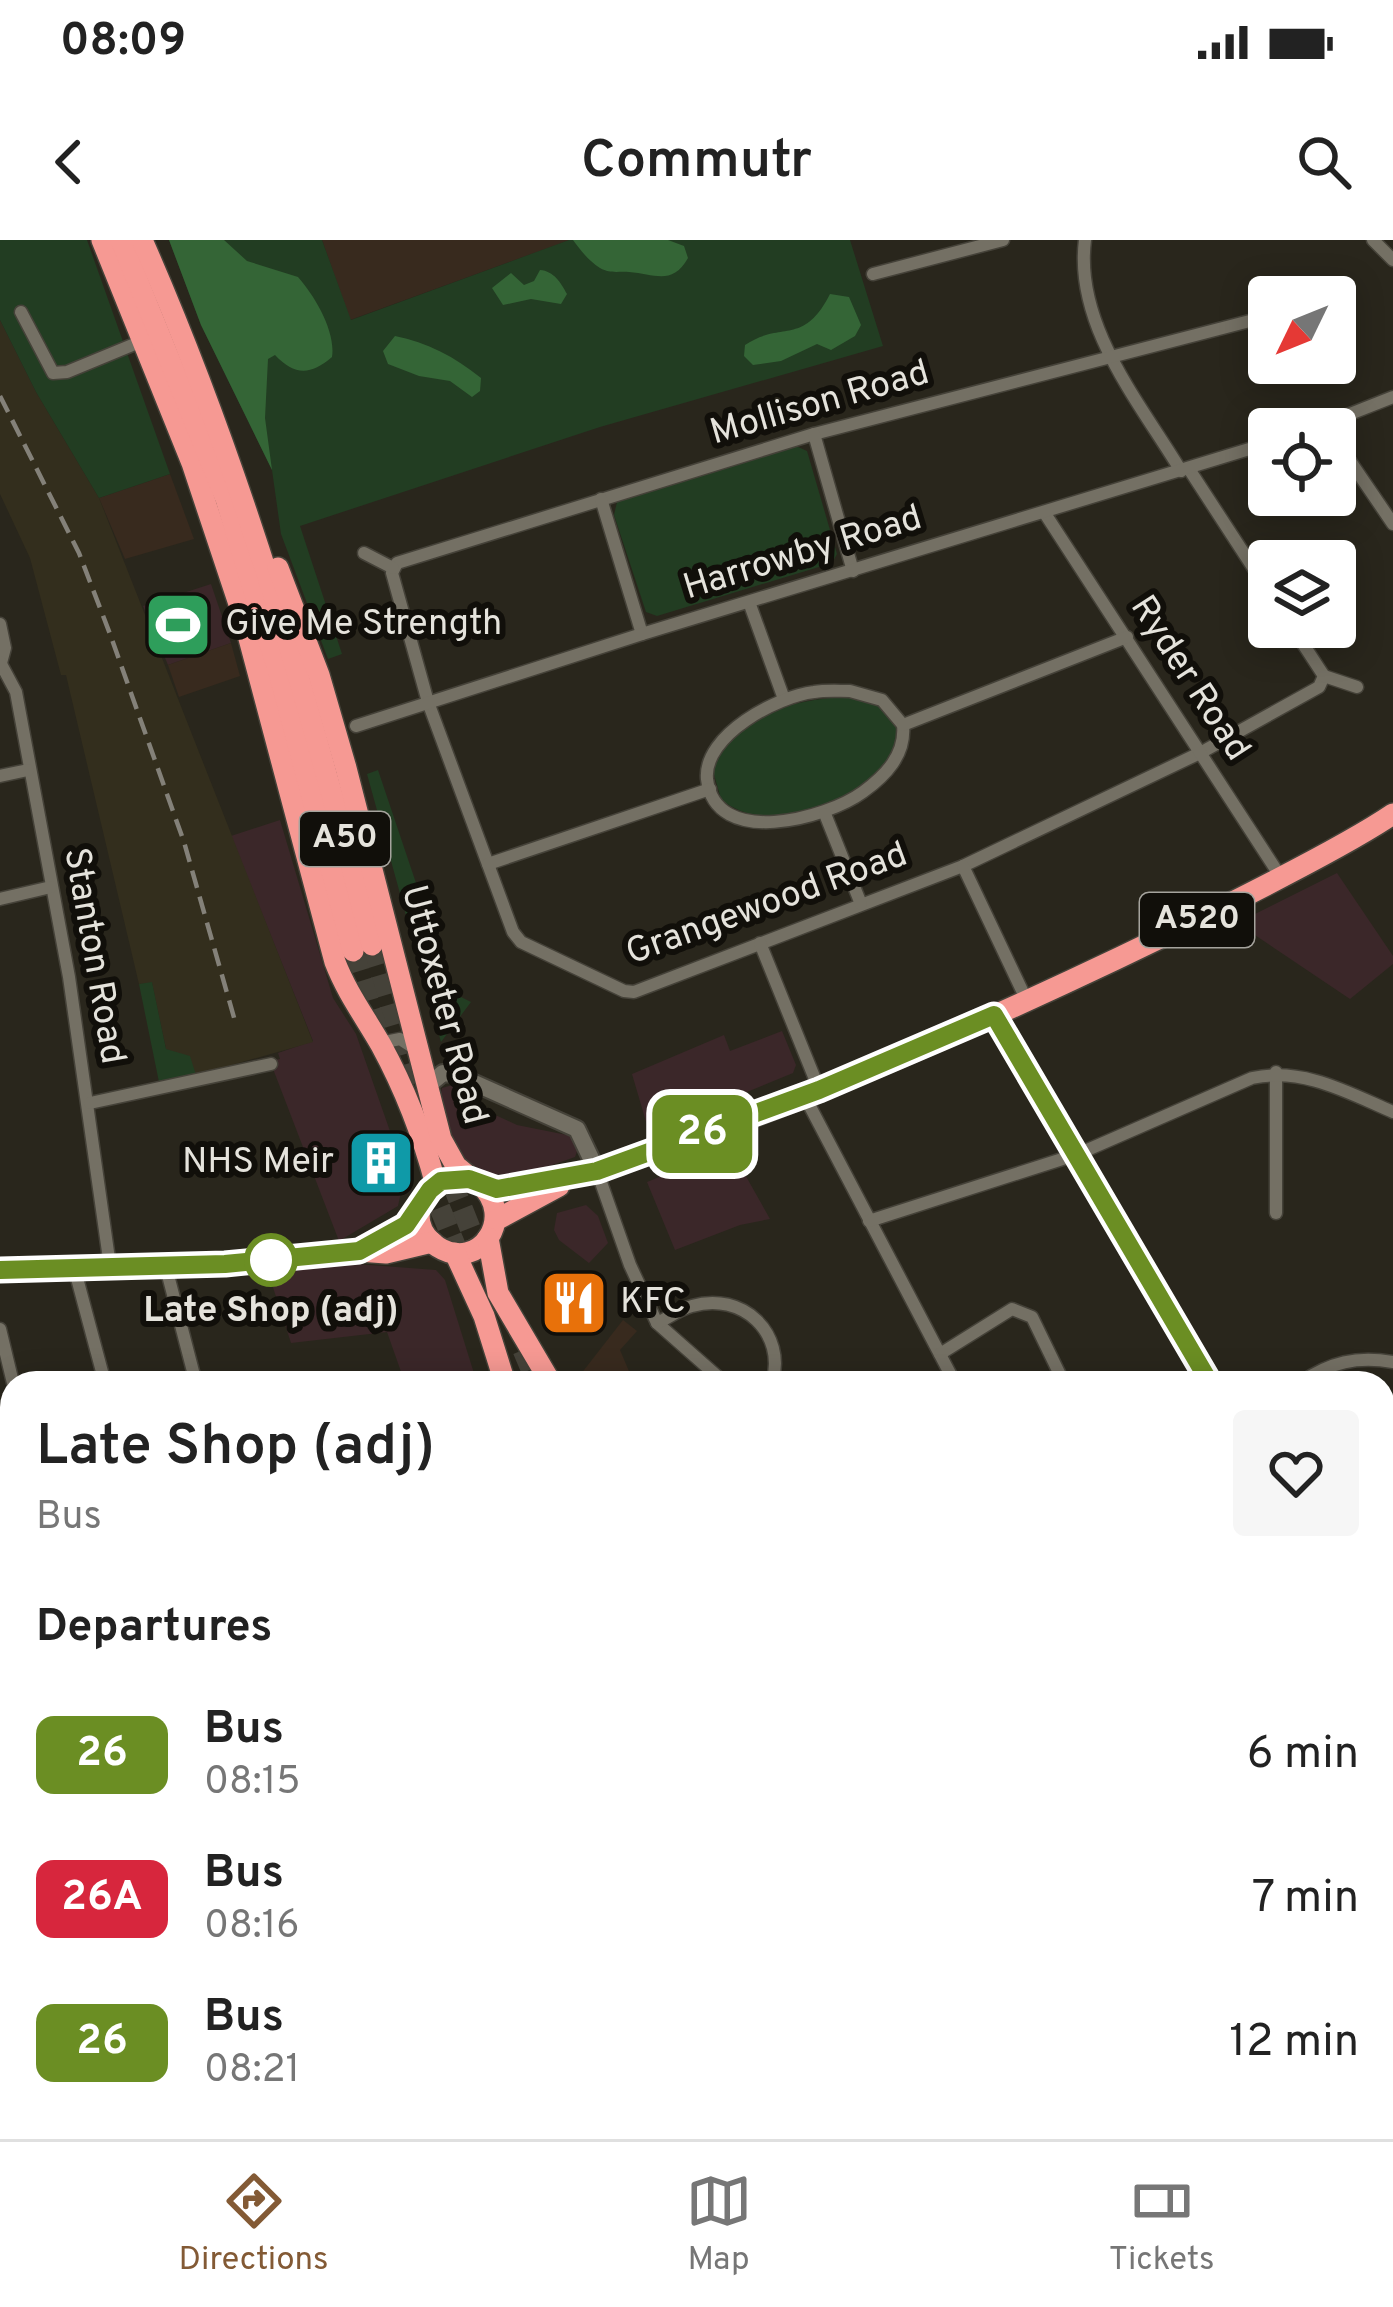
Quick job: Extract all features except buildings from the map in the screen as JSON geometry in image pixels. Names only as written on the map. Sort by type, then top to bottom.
[{"type":"highway","name":"Uttoxeter Road","points":[[102,240],[192,463],[243,616],[335,962],[421,1132],[436,1185],[455,1178],[476,1182]]},
{"type":"highway","name":"A50","points":[[121,240],[226,499],[363,948],[316,733],[244,497],[142,240]]},
{"type":"highway","name":"Uttoxeter Road","points":[[244,497],[319,675],[442,1139],[457,1166],[494,1204],[498,1293],[542,1371]]},
{"type":"highway","name":"A520","points":[[476,1182],[497,1189],[586,1174],[812,1092],[1028,1001],[1282,879],[1393,814]]},
{"type":"highway","name":"A520","points":[[492,1229],[586,1174]]},
{"type":"highway","points":[[359,1251],[406,1225],[436,1185]]},
{"type":"highway","points":[[421,1208],[423,1230],[432,1242],[455,1253],[479,1247],[492,1229]]},
{"type":"highway","points":[[0,1270],[225,1264],[359,1251],[386,1253],[432,1242]]},
{"type":"highway","points":[[455,1253],[484,1316],[501,1371]]},
{"type":"street","points":[[873,274],[1003,240]]},
{"type":"street","points":[[1085,240],[1086,291],[1112,357],[1248,562]]},
{"type":"street","points":[[1373,240],[1393,260]]},
{"type":"street","points":[[21,312],[53,373],[67,372],[139,334]]},
{"type":"street","name":"Mollison Road","points":[[393,568],[814,434],[1248,321]]},
{"type":"street","points":[[1356,413],[1393,397]]},
{"type":"street","points":[[814,434],[853,572]]},
{"type":"street","name":"Harrowby Road","points":[[356,726],[1248,450]]},
{"type":"street","points":[[1356,470],[1393,524]]},
{"type":"street","points":[[601,499],[642,634]]},
{"type":"street","name":"Ryder Road","points":[[1045,512],[1282,879]]},
{"type":"street","points":[[364,553],[393,568],[428,702]]},
{"type":"street","points":[[749,602],[784,699]]},
{"type":"street","name":"Stanton Road","points":[[0,624],[5,649],[0,662],[16,692],[90,1103],[110,1266]]},
{"type":"street","points":[[903,725],[1126,638]]},
{"type":"street","points":[[1306,648],[1324,676],[1357,687]]},
{"type":"street","name":"Grangewood Road","points":[[428,702],[513,932],[521,942],[634,992],[963,866],[1202,752],[1319,687],[1324,676]]},
{"type":"street","points":[[814,692],[868,694],[893,709],[903,725],[901,749],[886,772],[825,814],[791,821],[729,814],[717,803],[707,770],[721,743],[748,719],[784,699],[814,692]]},
{"type":"street","points":[[0,776],[28,770]]},
{"type":"street","points":[[488,864],[710,789]]},
{"type":"street","points":[[825,814],[861,904]]},
{"type":"street","points":[[963,866],[1028,1001]]},
{"type":"street","points":[[0,898],[51,887]]},
{"type":"street","points":[[760,943],[812,1092],[869,1221],[949,1371]]},
{"type":"street","points":[[994,1015],[1203,1371]]},
{"type":"street","points":[[380,1043],[400,1039],[417,1050]]},
{"type":"street","points":[[90,1103],[271,1064]]},
{"type":"street","points":[[869,1221],[1078,1154],[1252,1078],[1276,1072],[1322,1081],[1393,1112]]},
{"type":"street","points":[[1276,1072],[1276,1213]]},
{"type":"street","points":[[426,1087],[443,1073],[454,1074],[577,1129],[586,1174],[657,1323],[711,1371]]},
{"type":"street","points":[[172,1264],[169,1279],[193,1371]]},
{"type":"street","points":[[74,1267],[102,1371]]},
{"type":"street","points":[[657,1323],[691,1306],[747,1311],[772,1342],[772,1371]]},
{"type":"street","points":[[940,1354],[1012,1309],[1032,1318],[1058,1371]]},
{"type":"street","points":[[0,1329],[10,1371]]},
{"type":"street","points":[[1317,1371],[1360,1357],[1393,1362]]},
{"type":"shaded area","points":[[322,240],[570,240],[350,320]]},
{"type":"shaded area","points":[[0,320],[99,498],[313,1042],[196,1075],[182,1056],[166,1049],[152,983],[139,984],[66,675],[61,675],[30,558],[0,494]]},
{"type":"shaded area","points":[[170,474],[194,539],[125,559],[99,498]]},
{"type":"shaded area","points":[[211,584],[231,643],[168,665],[143,606]]},
{"type":"shaded area","points":[[231,643],[240,676],[179,697],[168,665]]},
{"type":"shaded area","points":[[280,820],[333,998],[356,1034],[405,1174],[398,1206],[339,1241],[270,1061],[280,1059],[278,1053],[313,1041],[231,836]]},
{"type":"shaded area","points":[[1337,873],[1393,956],[1393,964],[1350,999],[1237,923]]},
{"type":"shaded area","points":[[782,1031],[796,1065],[793,1073],[649,1132],[632,1074],[724,1035],[730,1051]]},
{"type":"shaded area","points":[[456,1084],[474,1093],[491,1113],[517,1125],[572,1136],[579,1146],[575,1157],[521,1176],[486,1180],[464,1163],[453,1141],[440,1097],[442,1088]]},
{"type":"shaded area","points":[[730,1148],[770,1219],[740,1225],[675,1250],[647,1182]]},
{"type":"shaded area","points":[[586,1205],[598,1216],[608,1243],[589,1263],[559,1240],[554,1230],[557,1213]]},
{"type":"shaded area","points":[[343,1263],[436,1270],[445,1280],[473,1371],[401,1371],[387,1332],[291,1343],[269,1275]]},
{"type":"shaded area","points":[[623,1320],[637,1331],[620,1350],[629,1371],[583,1371]]},
{"type":"green space","points":[[0,240],[87,240],[170,474],[99,498],[0,320]]},
{"type":"green space","points":[[169,240],[322,240],[351,320],[569,240],[850,240],[883,346],[600,427],[300,526],[342,654],[328,659],[281,534],[272,470],[201,325]]},
{"type":"green space","points":[[169,240],[224,240],[247,261],[298,277],[323,315],[332,357],[302,371],[275,355],[268,359],[265,418],[272,470],[201,325]]},
{"type":"green space","points":[[573,240],[668,240],[684,246],[688,258],[669,275],[611,272],[592,262]]},
{"type":"green space","points":[[540,270],[553,275],[567,294],[561,304],[531,299],[503,305],[492,288],[511,273],[524,285],[534,281]]},
{"type":"green space","points":[[830,294],[849,297],[861,325],[855,336],[831,350],[817,344],[781,361],[753,365],[744,356],[745,345],[758,338],[811,321]]},
{"type":"green space","points":[[395,336],[429,346],[461,363],[481,378],[480,391],[472,397],[450,381],[388,364],[383,351]]},
{"type":"green space","points":[[796,446],[807,451],[837,554],[832,563],[657,616],[646,612],[614,515],[617,502]]},
{"type":"green space","points":[[850,697],[877,705],[896,724],[895,746],[880,769],[820,807],[784,815],[750,814],[721,799],[713,771],[723,751],[751,723],[788,706]]},
{"type":"green space","points":[[378,770],[453,993],[471,1002],[441,1042],[367,774]]},
{"type":"green space","points":[[152,982],[166,1049],[190,1056],[196,1075],[159,1082],[139,984]]},
{"type":"tunnel","points":[[372,945],[415,1089],[483,1261]]},
{"type":"tunnel","points":[[353,951],[377,1030]]},
{"type":"tunnel","points":[[428,1179],[464,1267]]},
{"type":"tunnel","points":[[523,1350],[532,1371]]},
{"type":"railway","points":[[0,396],[79,553],[110,634],[184,842],[235,1021]]},
{"type":"bus line","name":"26","points":[[0,1270],[225,1264],[359,1251],[406,1225],[441,1181],[469,1179],[497,1189],[575,1178],[819,1090],[994,1015],[1203,1371]]},
{"type":"place","name":"Give Me Strength","points":[[178,625]]},
{"type":"place","name":"NHS Meir","points":[[381,1163]]},
{"type":"place","name":"Late Shop (adj)","points":[[271,1260]]},
{"type":"place","name":"KFC","points":[[574,1303]]}]
